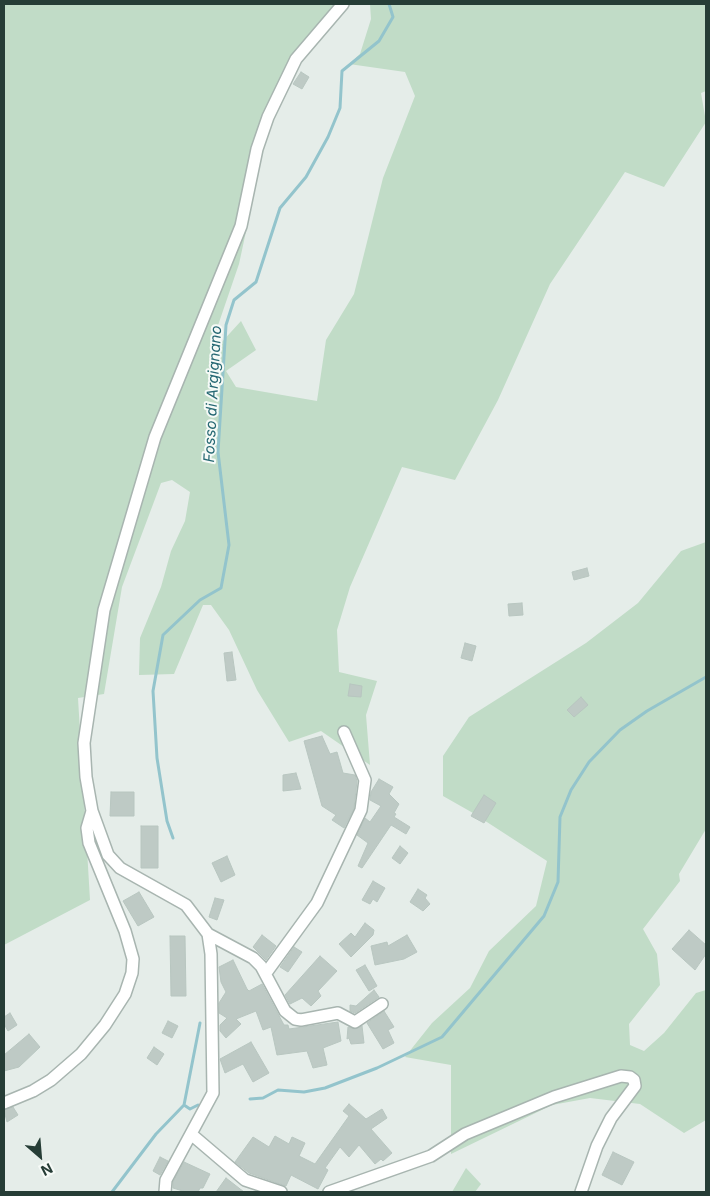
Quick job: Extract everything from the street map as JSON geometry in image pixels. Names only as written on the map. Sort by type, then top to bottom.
[{"type":"street","points":[[343,4],[296,59],[268,117],[257,149],[241,226],[155,437],[104,610],[84,743],[86,777],[92,811],[108,855],[120,868],[186,905],[208,934],[253,958],[266,973],[285,1010],[295,1019],[301,1020],[338,1013],[356,1021],[382,1004]]},
{"type":"street","points":[[266,973],[317,903],[361,810],[365,780],[344,732]]},
{"type":"street","points":[[4,1103],[45,1083],[81,1054],[105,1025],[125,994],[132,973],[133,959],[125,931],[89,842],[87,828],[92,811]]},
{"type":"street","points":[[165,1192],[166,1180],[213,1093],[211,954],[208,934]]},
{"type":"street","points":[[329,1192],[426,1158],[465,1134],[554,1097],[621,1076],[630,1077],[634,1080],[634,1086],[607,1125],[597,1146],[581,1192]]},
{"type":"street","points":[[191,1134],[244,1180],[281,1192]]},
{"type":"green space","points":[[4,4],[348,4],[295,70],[260,149],[253,199],[239,264],[213,340],[220,344],[241,321],[256,350],[226,371],[236,387],[317,401],[326,340],[354,294],[383,178],[415,96],[405,72],[349,64],[360,54],[371,19],[370,4],[706,4],[706,91],[701,93],[706,122],[664,187],[625,172],[550,284],[498,400],[455,480],[402,467],[350,587],[337,630],[339,672],[377,681],[366,715],[370,765],[321,731],[289,742],[257,690],[229,630],[211,605],[203,605],[174,674],[139,675],[140,638],[161,587],[171,551],[185,521],[190,492],[172,480],[161,483],[122,587],[104,694],[78,698],[90,900],[4,945]]},
{"type":"green space","points":[[706,542],[706,829],[679,874],[680,881],[643,929],[657,954],[660,985],[629,1024],[630,1045],[644,1051],[664,1033],[696,993],[706,990],[706,1120],[684,1133],[640,1104],[590,1098],[552,1105],[451,1154],[451,1065],[405,1057],[432,1023],[470,988],[489,951],[536,906],[547,861],[443,796],[443,756],[469,717],[586,643],[638,603],[681,551]]},
{"type":"green space","points":[[466,1168],[481,1184],[475,1192],[452,1192]]},
{"type":"building","points":[[301,72],[309,77],[302,89],[293,84]]},
{"type":"building","points":[[587,568],[589,576],[574,580],[572,572]]},
{"type":"building","points":[[522,603],[523,615],[509,616],[508,604]]},
{"type":"building","points":[[465,643],[476,646],[472,661],[461,658]]},
{"type":"building","points":[[232,652],[236,680],[227,681],[224,653]]},
{"type":"building","points":[[350,684],[362,686],[361,697],[348,696]]},
{"type":"building","points":[[581,697],[588,705],[574,717],[567,710]]},
{"type":"building","points":[[322,736],[330,754],[337,752],[343,773],[355,775],[357,781],[354,808],[344,828],[332,820],[336,815],[322,806],[304,741]]},
{"type":"building","points":[[296,773],[301,789],[283,791],[283,775]]},
{"type":"building","points":[[379,779],[393,787],[389,794],[399,804],[394,817],[410,827],[406,834],[391,825],[362,868],[358,866],[368,843],[357,835],[365,818],[370,822],[381,806],[370,800],[371,792]]},
{"type":"building","points":[[111,792],[134,792],[134,816],[110,816]]},
{"type":"building","points":[[484,795],[496,803],[484,823],[471,816]]},
{"type":"building","points":[[141,826],[158,826],[158,868],[141,868]]},
{"type":"building","points":[[400,846],[408,853],[400,864],[392,858]]},
{"type":"building","points":[[227,856],[235,875],[221,882],[212,863]]},
{"type":"building","points":[[373,881],[385,888],[377,902],[373,899],[370,904],[362,900]]},
{"type":"building","points":[[418,889],[427,895],[425,898],[430,904],[423,911],[410,902]]},
{"type":"building","points":[[139,892],[154,917],[138,926],[123,901]]},
{"type":"building","points":[[215,898],[224,900],[217,920],[209,917]]},
{"type":"building","points":[[365,923],[374,930],[373,935],[351,957],[339,944],[351,933],[355,937]]},
{"type":"building","points":[[689,930],[706,945],[706,954],[695,970],[672,949]]},
{"type":"building","points":[[262,935],[276,946],[266,960],[253,947]]},
{"type":"building","points":[[407,935],[417,952],[404,959],[375,965],[371,946],[387,942],[388,946]]},
{"type":"building","points":[[170,936],[185,936],[186,996],[171,996]]},
{"type":"building","points":[[294,947],[302,952],[288,972],[280,967]]},
{"type":"building","points":[[320,956],[337,971],[318,991],[321,996],[311,1006],[302,998],[290,1004],[285,995]]},
{"type":"building","points":[[233,960],[247,989],[249,991],[262,984],[284,1025],[288,1025],[289,1029],[338,1022],[341,1041],[323,1048],[327,1065],[313,1068],[307,1051],[277,1055],[271,1027],[263,1030],[256,1011],[236,1019],[241,1024],[226,1038],[220,1031],[220,1025],[227,1018],[219,1013],[219,1003],[226,992],[221,982],[219,967]]},
{"type":"building","points":[[365,965],[377,986],[369,991],[356,970]]},
{"type":"building","points":[[374,990],[379,997],[355,1013],[350,1011],[350,1005],[356,1006]]},
{"type":"building","points":[[384,1011],[394,1027],[388,1030],[394,1043],[383,1049],[367,1023]]},
{"type":"building","points":[[10,1013],[17,1025],[8,1031],[4,1024],[4,1017]]},
{"type":"building","points":[[168,1021],[178,1026],[172,1038],[162,1033]]},
{"type":"building","points":[[362,1026],[364,1043],[351,1044],[349,1038],[347,1039],[348,1027],[355,1029]]},
{"type":"building","points":[[29,1034],[40,1047],[19,1067],[4,1071],[4,1055]]},
{"type":"building","points":[[251,1042],[269,1073],[253,1082],[243,1064],[225,1073],[220,1059]]},
{"type":"building","points":[[154,1047],[164,1054],[157,1065],[147,1058]]},
{"type":"building","points":[[349,1104],[366,1119],[382,1109],[387,1118],[371,1129],[392,1153],[383,1161],[381,1159],[375,1164],[359,1145],[349,1157],[340,1147],[325,1168],[328,1170],[318,1189],[291,1175],[286,1186],[249,1173],[235,1162],[253,1137],[269,1147],[275,1136],[289,1144],[292,1137],[305,1143],[299,1156],[315,1164],[349,1116],[343,1111]]},
{"type":"building","points":[[13,1107],[18,1115],[7,1122],[4,1110]]},
{"type":"building","points":[[613,1152],[634,1162],[622,1185],[602,1175]]},
{"type":"building","points":[[160,1157],[168,1161],[160,1175],[153,1171]]},
{"type":"building","points":[[184,1162],[210,1174],[203,1188],[200,1188],[198,1192],[186,1192],[173,1188],[173,1182]]},
{"type":"building","points":[[226,1178],[244,1192],[216,1192]]},
{"type":"waterway","name":"Fosso di Argignano","points":[[173,838],[167,821],[157,758],[153,691],[163,635],[200,600],[221,588],[229,545],[218,452],[226,325],[234,300],[256,282],[280,208],[306,177],[328,137],[340,108],[342,71],[379,41],[393,17],[389,4]]},
{"type":"waterway","points":[[250,1099],[263,1098],[278,1090],[304,1092],[325,1088],[377,1068],[442,1037],[544,916],[558,882],[560,817],[571,790],[589,762],[620,730],[647,711],[706,677]]},
{"type":"waterway","name":"Fosso di Argignano","points":[[112,1192],[156,1134],[184,1105],[200,1023]]},
{"type":"waterway","points":[[184,1105],[190,1109],[198,1105]]}]
